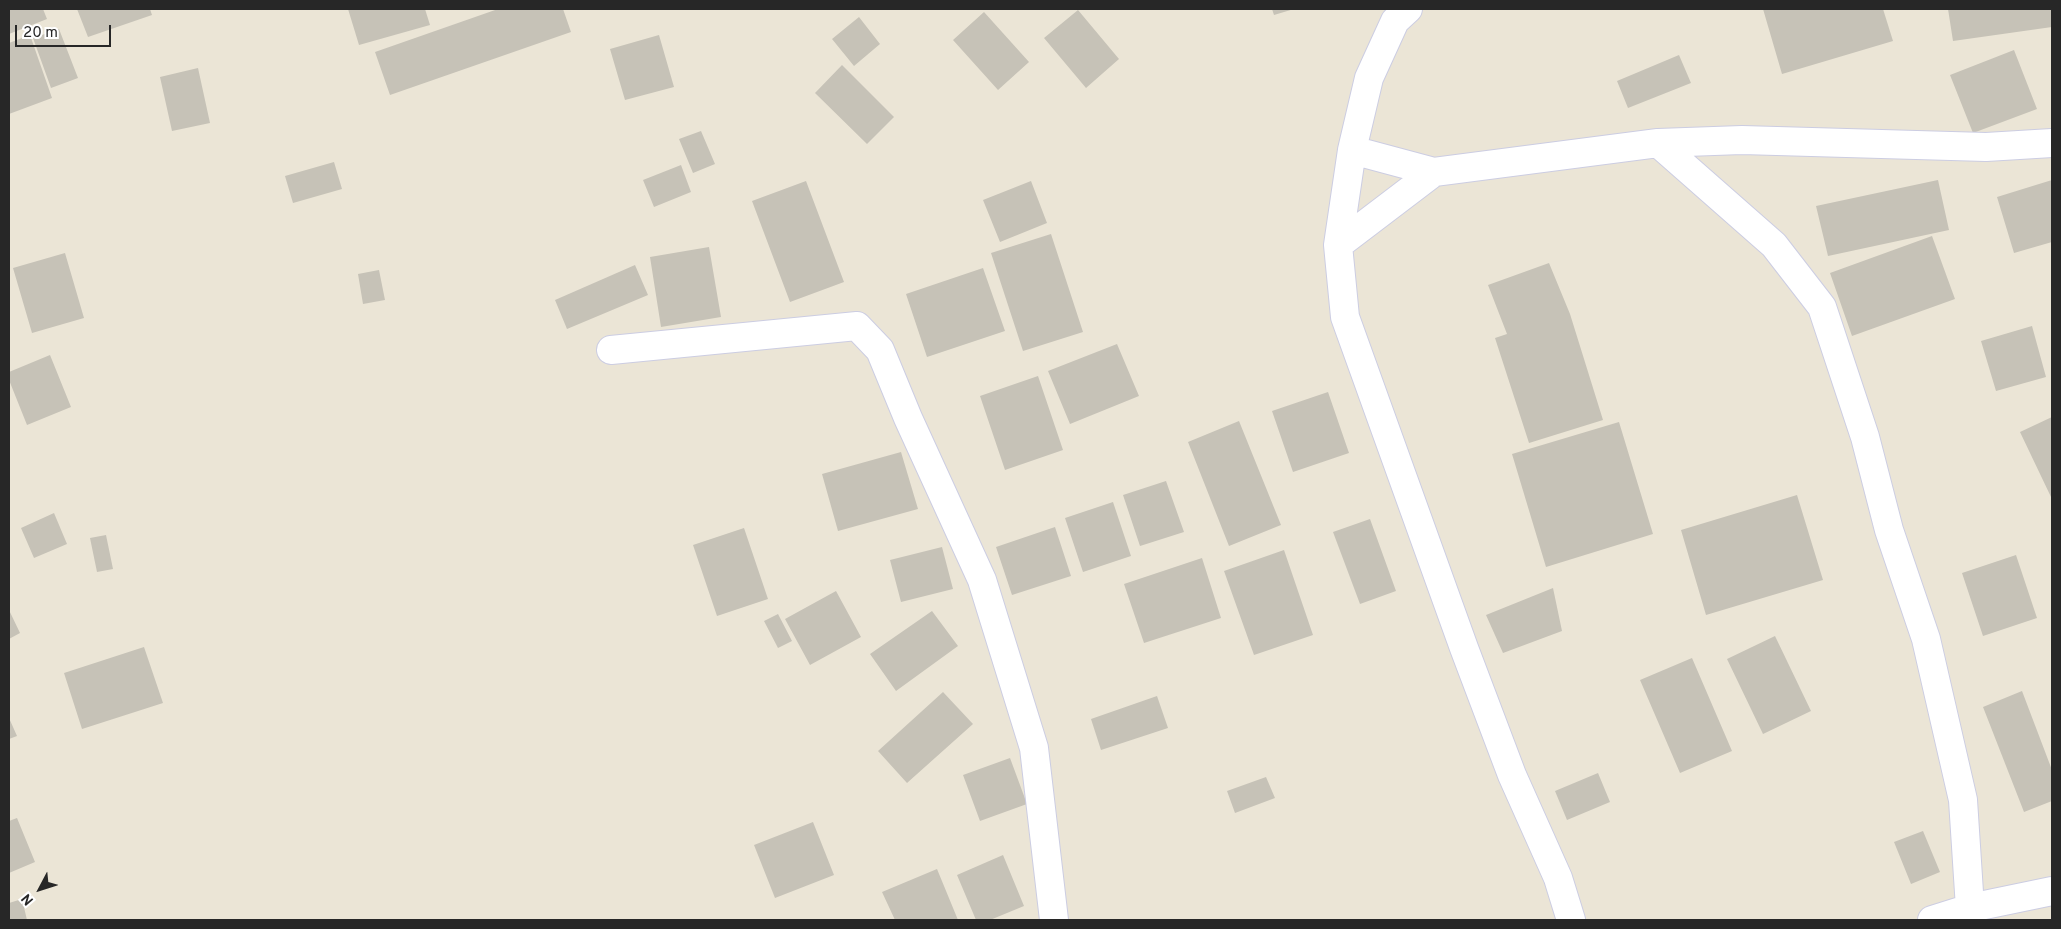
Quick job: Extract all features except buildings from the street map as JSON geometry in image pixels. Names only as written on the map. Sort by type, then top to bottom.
[{"type":"street","points":[[1408,9],[1395,21],[1369,78],[1352,150],[1338,245],[1345,317],[1467,657],[1512,775],[1558,878],[1571,920]]},
{"type":"street","points":[[1352,150],[1434,172],[1658,143],[1742,140],[1986,147],[2052,142]]},
{"type":"street","points":[[1658,143],[1774,245],[1822,308],[1865,437],[1889,530],[1926,639],[1963,800],[1970,908]]},
{"type":"street","points":[[1338,245],[1434,172]]},
{"type":"street","points":[[611,350],[857,326],[880,350],[908,418],[982,580],[1034,748],[1054,920]]},
{"type":"street","points":[[1932,920],[1970,908],[2052,891]]}]
